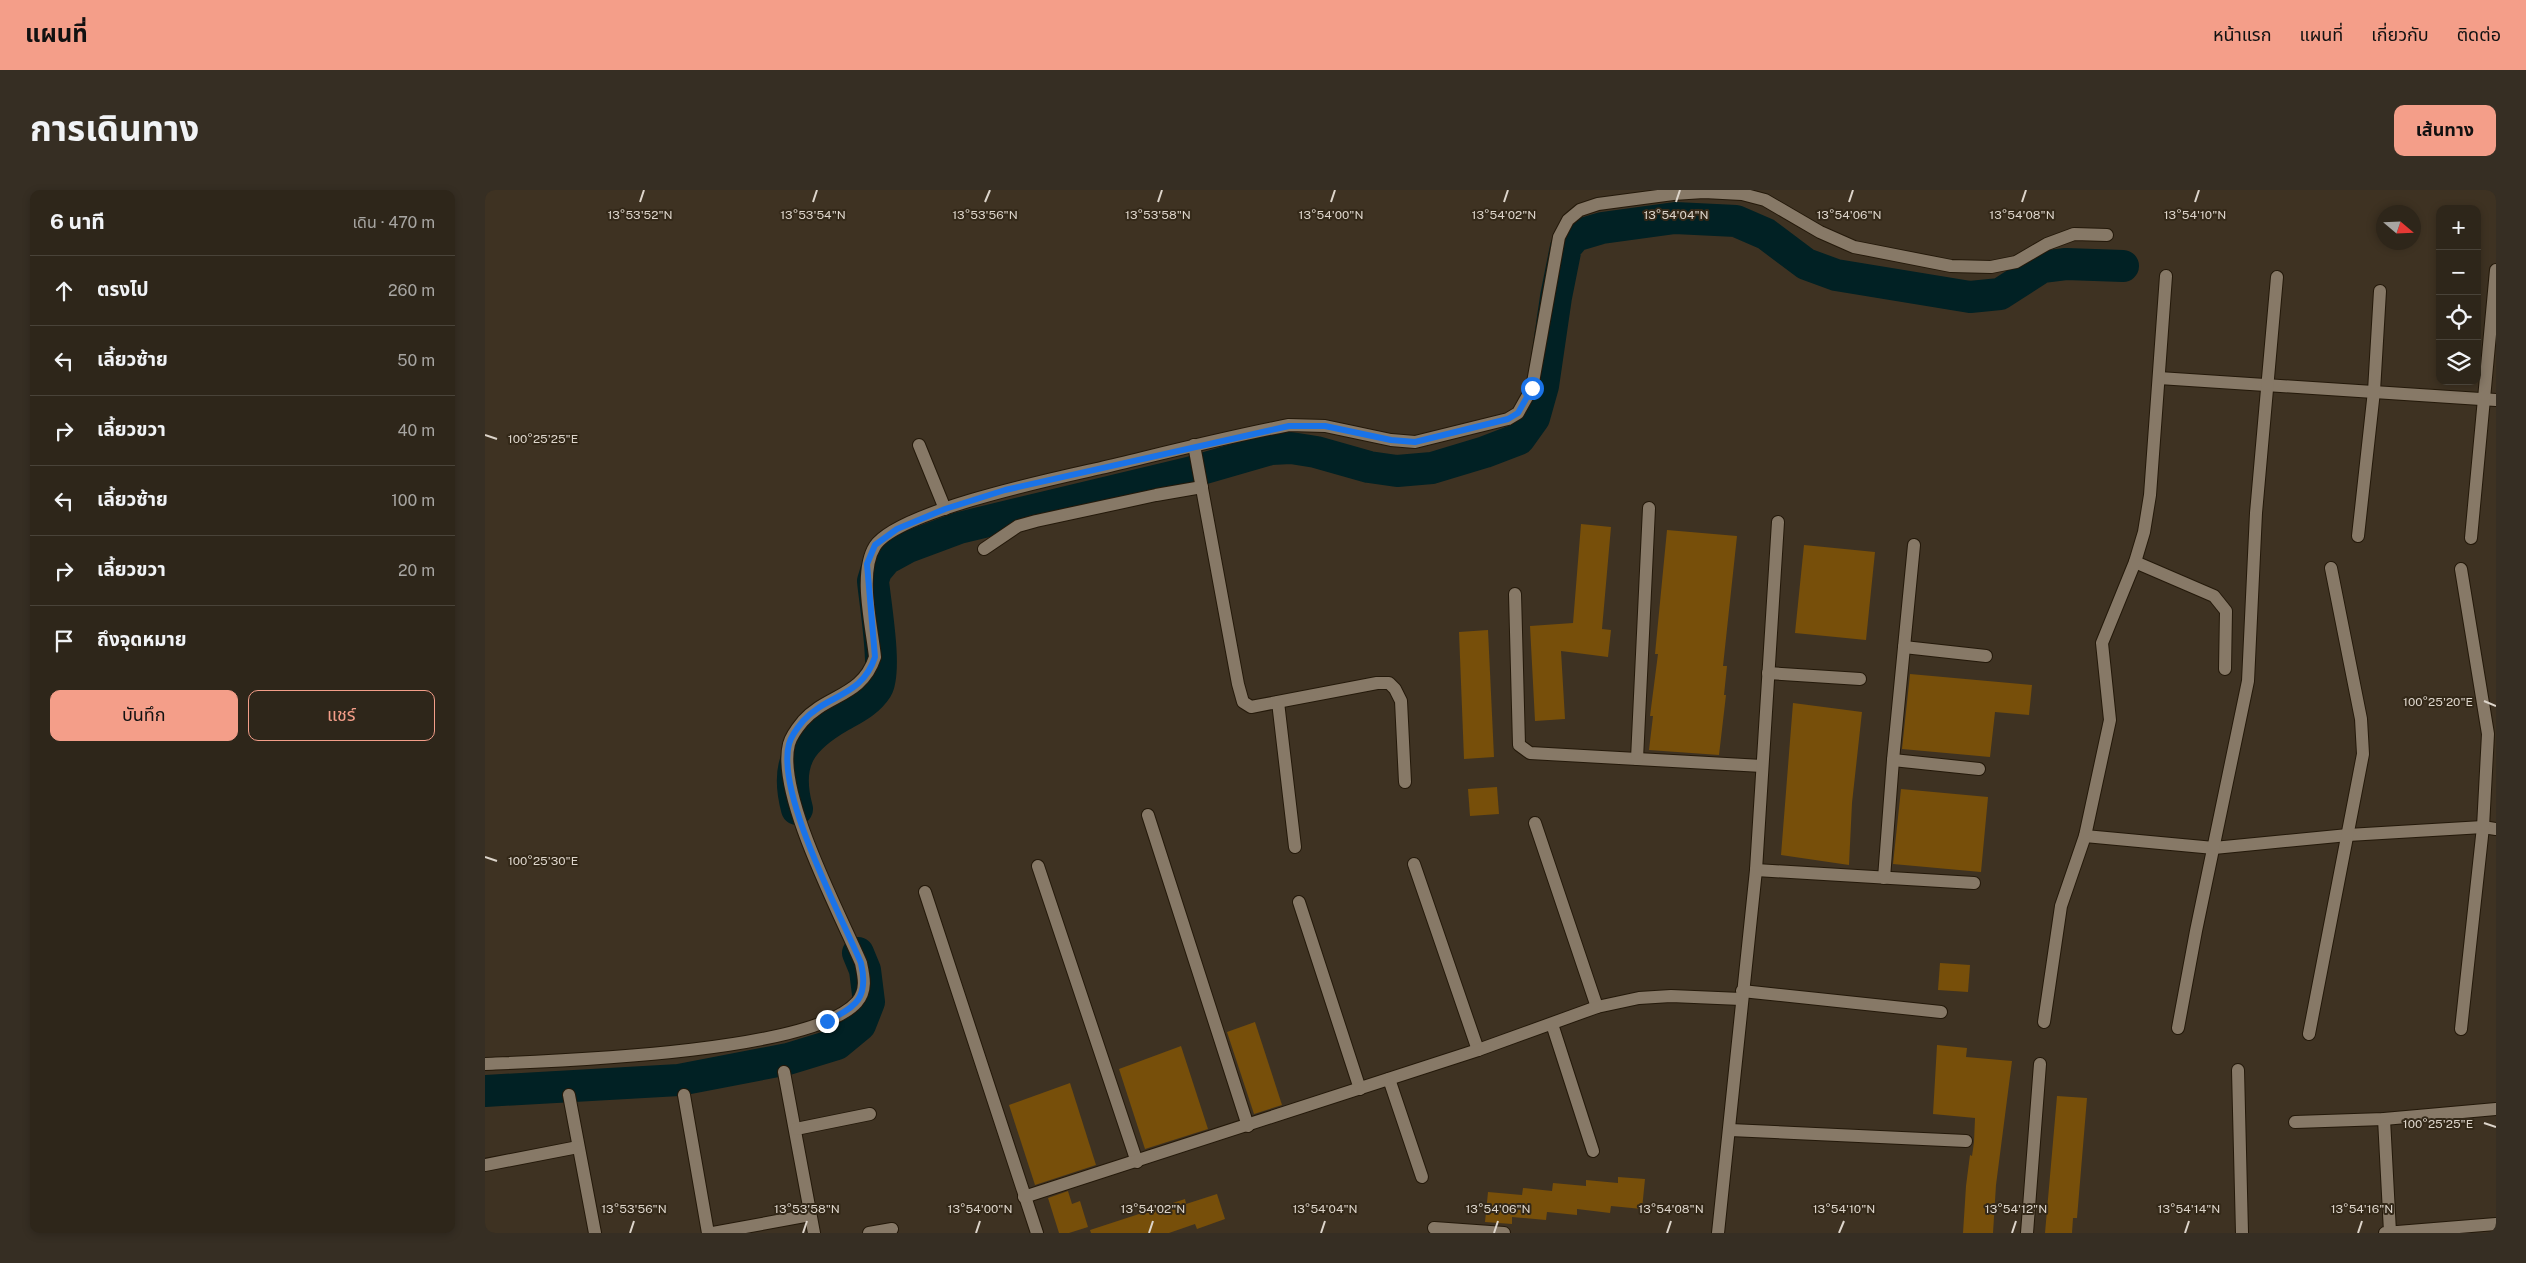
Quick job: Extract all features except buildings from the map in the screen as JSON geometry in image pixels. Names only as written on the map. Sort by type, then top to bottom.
[{"type":"street","points":[[485,1064],[562,1061],[687,1051],[784,1034],[846,1012],[858,1001],[865,981],[861,963],[802,826],[791,790],[787,762],[789,742],[809,715],[854,688],[871,671],[875,657],[867,564],[875,545],[897,529],[945,509],[1005,490],[1195,452],[1289,426],[1312,425],[1391,440],[1415,442],[1508,419],[1518,413],[1532,388],[1559,237],[1568,220],[1580,210],[1598,204],[1673,194],[1741,194],[1765,200],[1820,232],[1854,247],[1965,267],[1991,268],[2016,262],[2047,244],[2074,234],[2107,235]]},
{"type":"street","points":[[2471,538],[2490,400],[2496,270]]},
{"type":"street","points":[[2044,1022],[2061,906],[2085,836],[2110,720],[2103,643],[2145,532],[2150,495],[2166,276]]},
{"type":"street","points":[[2178,1028],[2248,681],[2256,513],[2269,384],[2277,277]]},
{"type":"street","points":[[2358,536],[2374,391],[2380,291]]},
{"type":"street","points":[[2159,378],[2490,400]]},
{"type":"street","points":[[919,445],[945,509]]},
{"type":"street","points":[[1195,452],[1240,696],[1243,702],[1251,707],[1377,683],[1389,683],[1395,689],[1401,701],[1405,782]]},
{"type":"street","points":[[984,549],[1018,526],[1138,498],[1201,486]]},
{"type":"street","points":[[1637,759],[1649,508]]},
{"type":"street","points":[[1718,1233],[1756,870],[1779,522]]},
{"type":"street","points":[[1884,878],[1913,545]]},
{"type":"street","points":[[2135,562],[2214,596],[2221,603],[2225,612],[2225,670]]},
{"type":"street","points":[[2309,1034],[2363,754],[2361,719],[2331,568]]},
{"type":"street","points":[[2461,569],[2487,734],[2490,828],[2461,1029]]},
{"type":"street","points":[[1515,594],[1519,745],[1530,753],[1762,766]]},
{"type":"street","points":[[1904,647],[1986,656]]},
{"type":"street","points":[[1768,673],[1860,679]]},
{"type":"street","points":[[1278,702],[1295,847]]},
{"type":"street","points":[[1893,760],[1979,769]]},
{"type":"street","points":[[1148,816],[1248,1126]]},
{"type":"street","points":[[1535,823],[1597,1007]]},
{"type":"street","points":[[2085,836],[2213,848],[2348,834],[2490,828]]},
{"type":"street","points":[[1414,864],[1478,1050]]},
{"type":"street","points":[[1038,866],[1137,1162]]},
{"type":"street","points":[[1756,870],[1974,883]]},
{"type":"street","points":[[925,892],[1037,1233]]},
{"type":"street","points":[[1299,902],[1360,1089]]},
{"type":"street","points":[[1024,1197],[1137,1162],[1478,1050],[1597,1007],[1639,998],[1742,995],[1941,1012]]},
{"type":"street","points":[[1553,1024],[1593,1151]]},
{"type":"street","points":[[2027,1233],[2040,1064]]},
{"type":"street","points":[[2238,1070],[2242,1233]]},
{"type":"street","points":[[784,1072],[814,1233]]},
{"type":"street","points":[[1389,1079],[1422,1177]]},
{"type":"street","points":[[684,1095],[708,1233]]},
{"type":"street","points":[[569,1096],[595,1233]]},
{"type":"street","points":[[2295,1122],[2496,1110]]},
{"type":"street","points":[[796,1129],[870,1114]]},
{"type":"street","points":[[2384,1118],[2390,1232]]},
{"type":"street","points":[[1730,1130],[1966,1141]]},
{"type":"street","points":[[485,1165],[578,1147]]},
{"type":"street","points":[[713,1233],[810,1215]]},
{"type":"street","points":[[2385,1233],[2444,1231],[2496,1224]]},
{"type":"street","points":[[1434,1228],[1503,1233]]},
{"type":"street","points":[[869,1233],[892,1229]]},
{"type":"waterway","points":[[797,809],[793,777],[799,753],[815,733],[861,704],[877,688],[880,679],[881,652],[873,581],[876,571],[886,559],[908,547],[959,528],[1188,473],[1271,449],[1291,448],[1316,452],[1369,467],[1397,471],[1432,468],[1485,452],[1519,439],[1534,418],[1543,386],[1556,297],[1566,247],[1575,236],[1602,228],[1675,218],[1736,221],[1766,234],[1806,264],[1836,275],[1970,297],[2000,294],[2042,267],[2066,264],[2123,266]]},
{"type":"waterway","points":[[485,1091],[679,1080],[788,1059],[837,1044],[860,1025],[869,1002],[865,970],[858,953]]},
{"type":"route","points":[[827,1021],[846,1012],[858,1001],[863,992],[865,981],[861,963],[802,826],[791,790],[787,762],[789,742],[798,727],[809,715],[847,693],[861,683],[871,671],[875,657],[867,584],[867,564],[875,545],[897,529],[945,509],[1005,490],[1263,430],[1312,425],[1391,440],[1415,442],[1434,438],[1508,419],[1518,413],[1532,388]]}]
